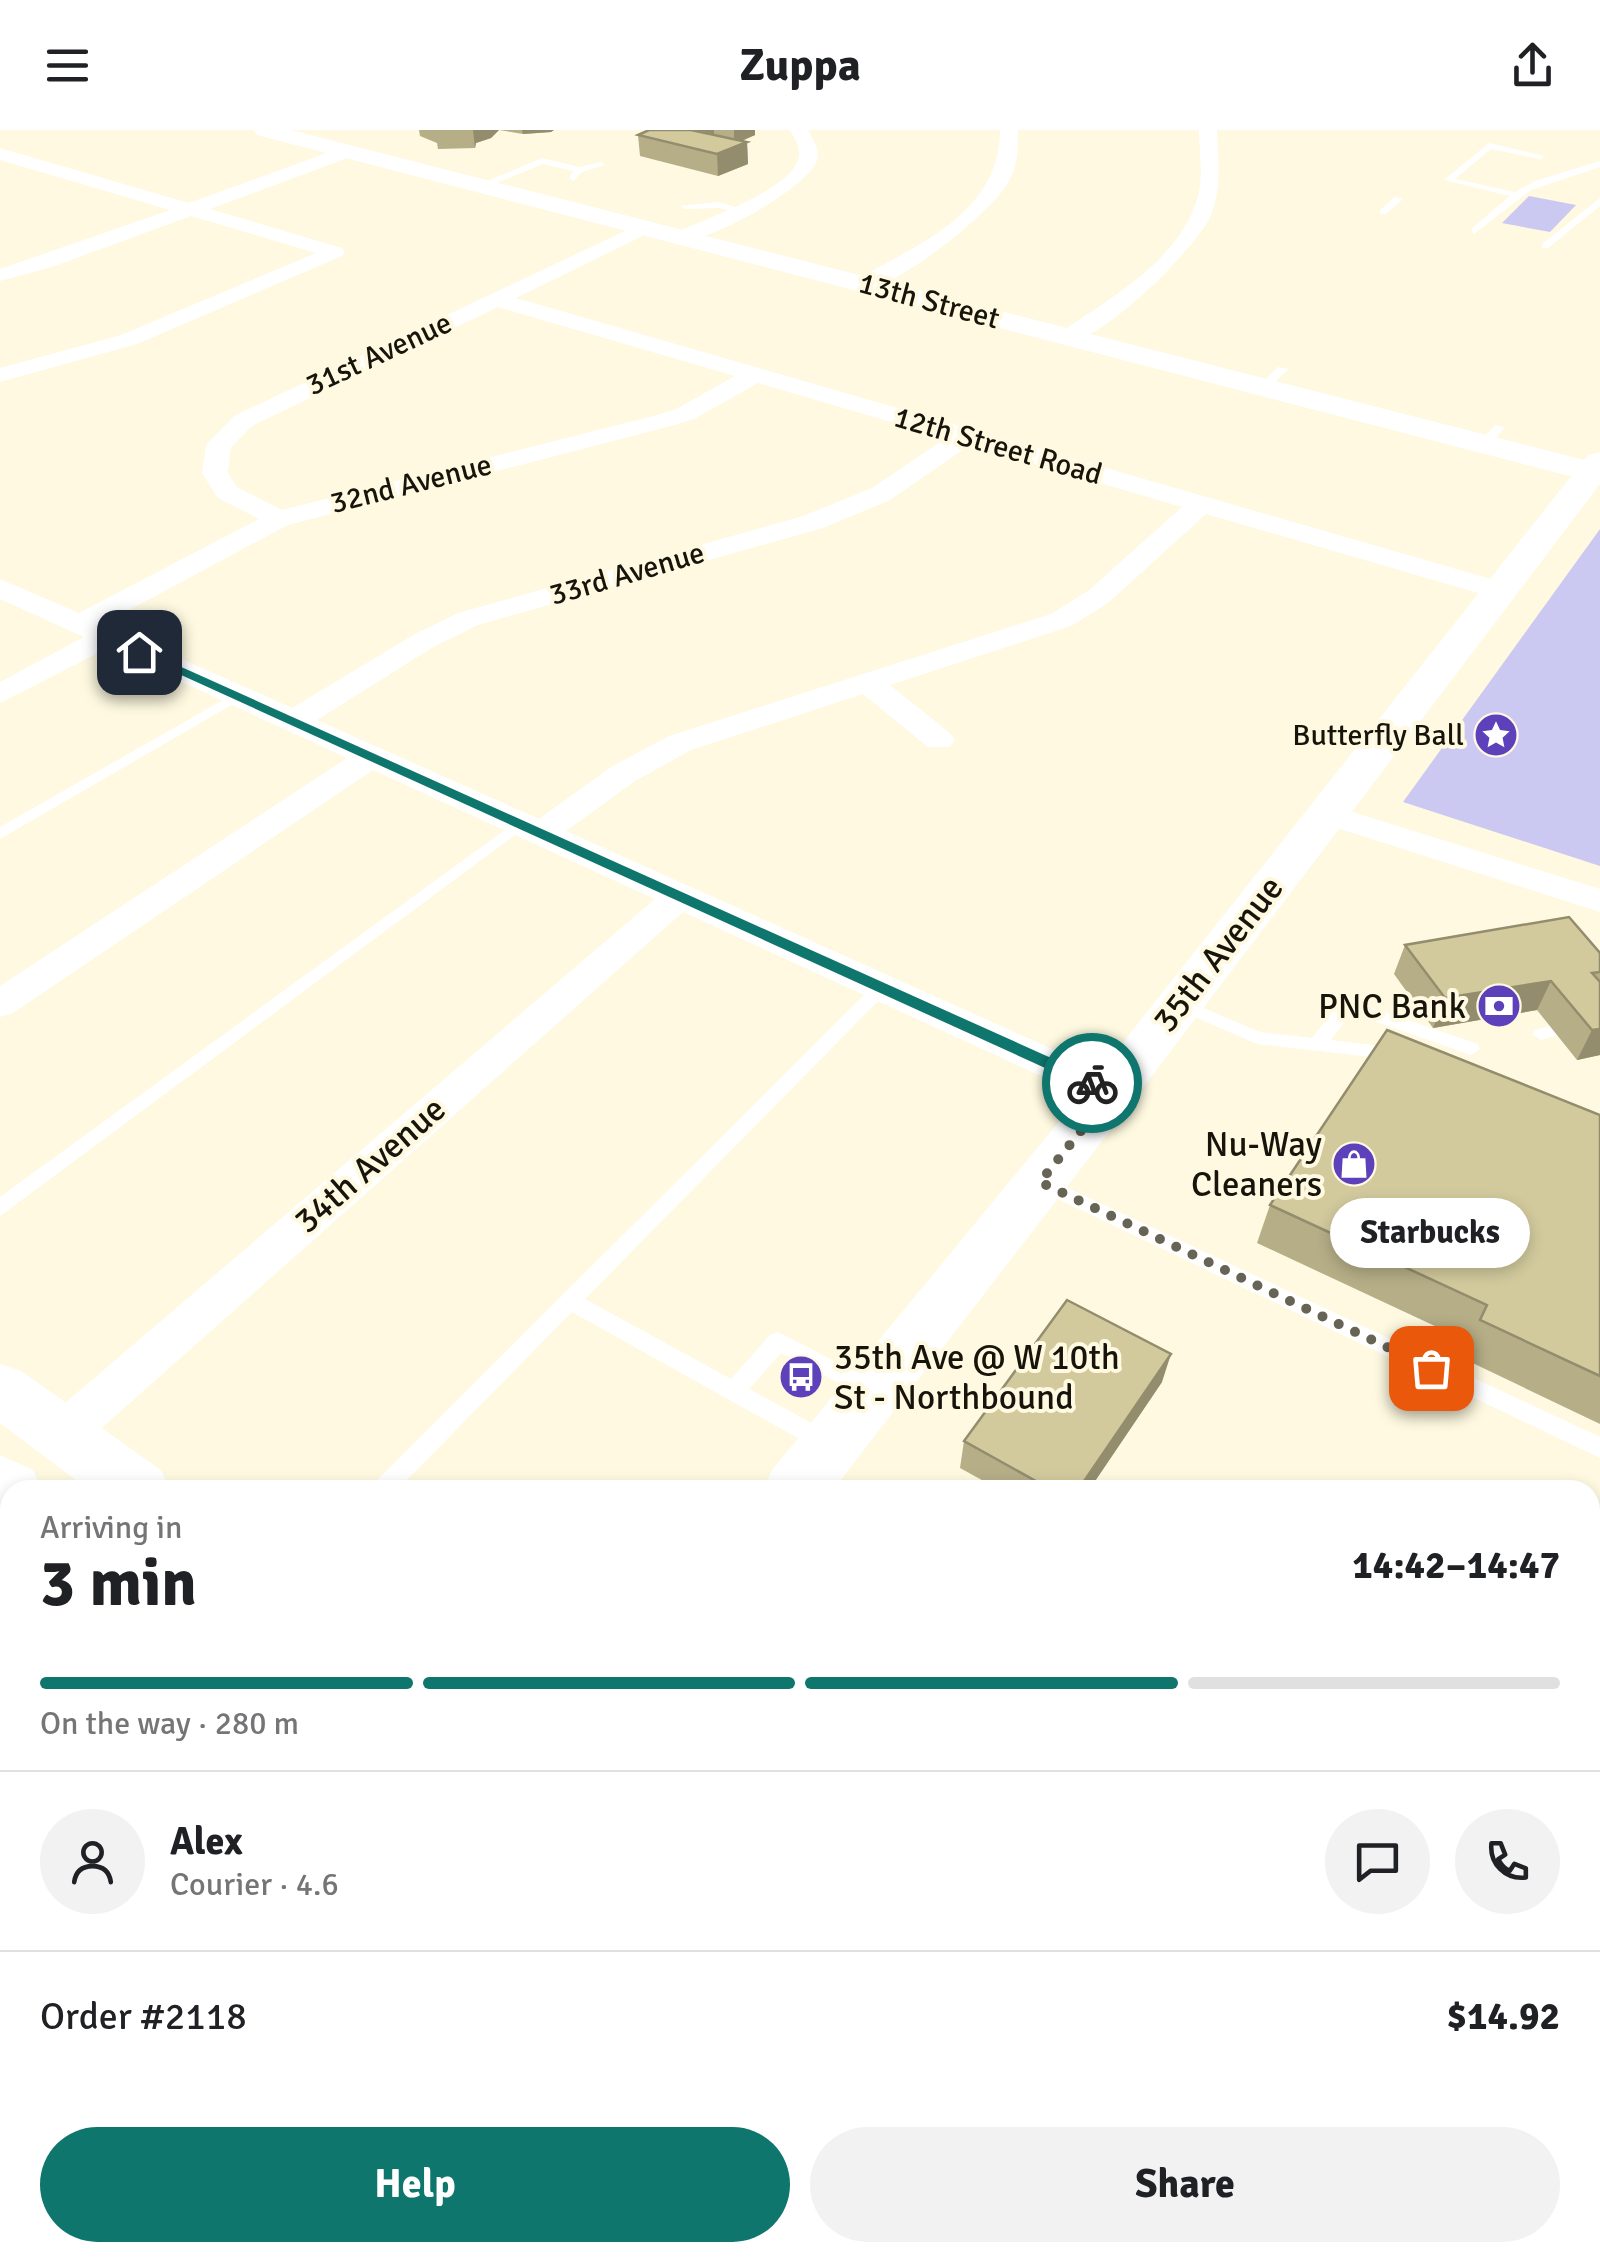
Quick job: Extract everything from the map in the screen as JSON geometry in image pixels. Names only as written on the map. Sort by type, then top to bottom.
[{"type":"main road","name":"35th Avenue","points":[[813,1468],[1112,1092],[1596,467]]},
{"type":"main road","points":[[0,1388],[124,1480]]},
{"type":"street","name":"13th Street","points":[[265,130],[1068,337],[1273,378],[1596,467]]},
{"type":"street","points":[[682,237],[729,208],[771,194],[803,170],[807,144],[799,130]]},
{"type":"street","points":[[864,284],[936,242],[979,209],[1007,163],[1012,144],[1009,130]]},
{"type":"street","points":[[1068,337],[1142,284],[1177,252],[1197,224],[1208,194],[1208,130]]},
{"type":"street","points":[[0,275],[45,263],[346,152]]},
{"type":"street","points":[[0,154],[336,252],[110,346],[69,360],[0,375]]},
{"type":"street","name":"31st Avenue","points":[[278,519],[244,503],[220,484],[214,456],[243,421],[646,228]]},
{"type":"street","name":"12th Street Road","points":[[495,299],[1502,591]]},
{"type":"street","name":"32nd Avenue","points":[[0,694],[94,630],[278,519],[666,420],[685,414],[754,375]]},
{"type":"street","name":"33rd Avenue","points":[[293,721],[425,640],[468,620],[813,522],[864,503],[964,437]]},
{"type":"street","points":[[531,828],[680,743],[1061,620],[1098,597],[1200,505]]},
{"type":"street","points":[[0,588],[1112,1092]]},
{"type":"street","points":[[869,684],[939,740]]},
{"type":"street","points":[[0,1004],[371,756]]},
{"type":"street","points":[[1327,814],[1600,901]]},
{"type":"street","name":"34th Avenue","points":[[61,1434],[680,896]]},
{"type":"lane","points":[[1517,195],[1448,180],[1489,146],[1540,156]]},
{"type":"lane","points":[[481,186],[542,161],[576,174],[601,166]]},
{"type":"lane","points":[[1474,232],[1536,181],[1599,167]]},
{"type":"lane","points":[[709,192],[729,208]]},
{"type":"lane","points":[[1383,212],[1398,199]]},
{"type":"lane","points":[[1545,246],[1600,200]]},
{"type":"lane","points":[[686,206],[729,208]]},
{"type":"lane","points":[[0,834],[237,696]]},
{"type":"lane","points":[[0,1208],[531,828]]},
{"type":"lane","points":[[392,1480],[882,988]]},
{"type":"lane","points":[[1180,1004],[1258,1038],[1402,1055],[1420,1062]]},
{"type":"lane","points":[[1317,1045],[1347,1004],[1470,1048]]},
{"type":"lane","points":[[1541,1034],[1600,1018]]},
{"type":"lane","points":[[1040,1182],[1600,1448]]},
{"type":"lane","points":[[570,1301],[734,1391],[813,1468]]},
{"type":"lane","points":[[734,1391],[778,1341],[872,1392]]},
{"type":"shaded area","points":[[1529,196],[1576,205],[1550,232],[1502,223]]},
{"type":"shaded area","points":[[1600,529],[1600,866],[1403,802]]},
{"type":"building","points":[[649,130],[691,130],[747,142],[717,154],[638,135]]},
{"type":"building","points":[[1569,917],[1600,953],[1600,972],[1592,973],[1600,982],[1600,1029],[1592,1030],[1551,981],[1445,998],[1405,945]]},
{"type":"building","points":[[1387,1030],[1600,1115],[1600,1376],[1480,1320],[1487,1305],[1270,1205]]},
{"type":"building","points":[[1067,1300],[1171,1354],[1085,1480],[1034,1480],[964,1441]]},
{"type":"way so far","points":[[1092,1083],[1112,1092],[1040,1182],[1431,1368]]},
{"type":"place","name":"Butterfly Ball","points":[[1496,735]]},
{"type":"place","name":"PNC Bank","points":[[1499,1006]]},
{"type":"place","name":"Nu-Way Cleaners","points":[[1354,1164]]},
{"type":"place","name":"Starbucks","points":[[1431,1368]]},
{"type":"place","name":"35th Ave @ W 10th St - Northbound","points":[[801,1377]]},
{"type":"route","points":[[139,652],[1092,1083]]}]
